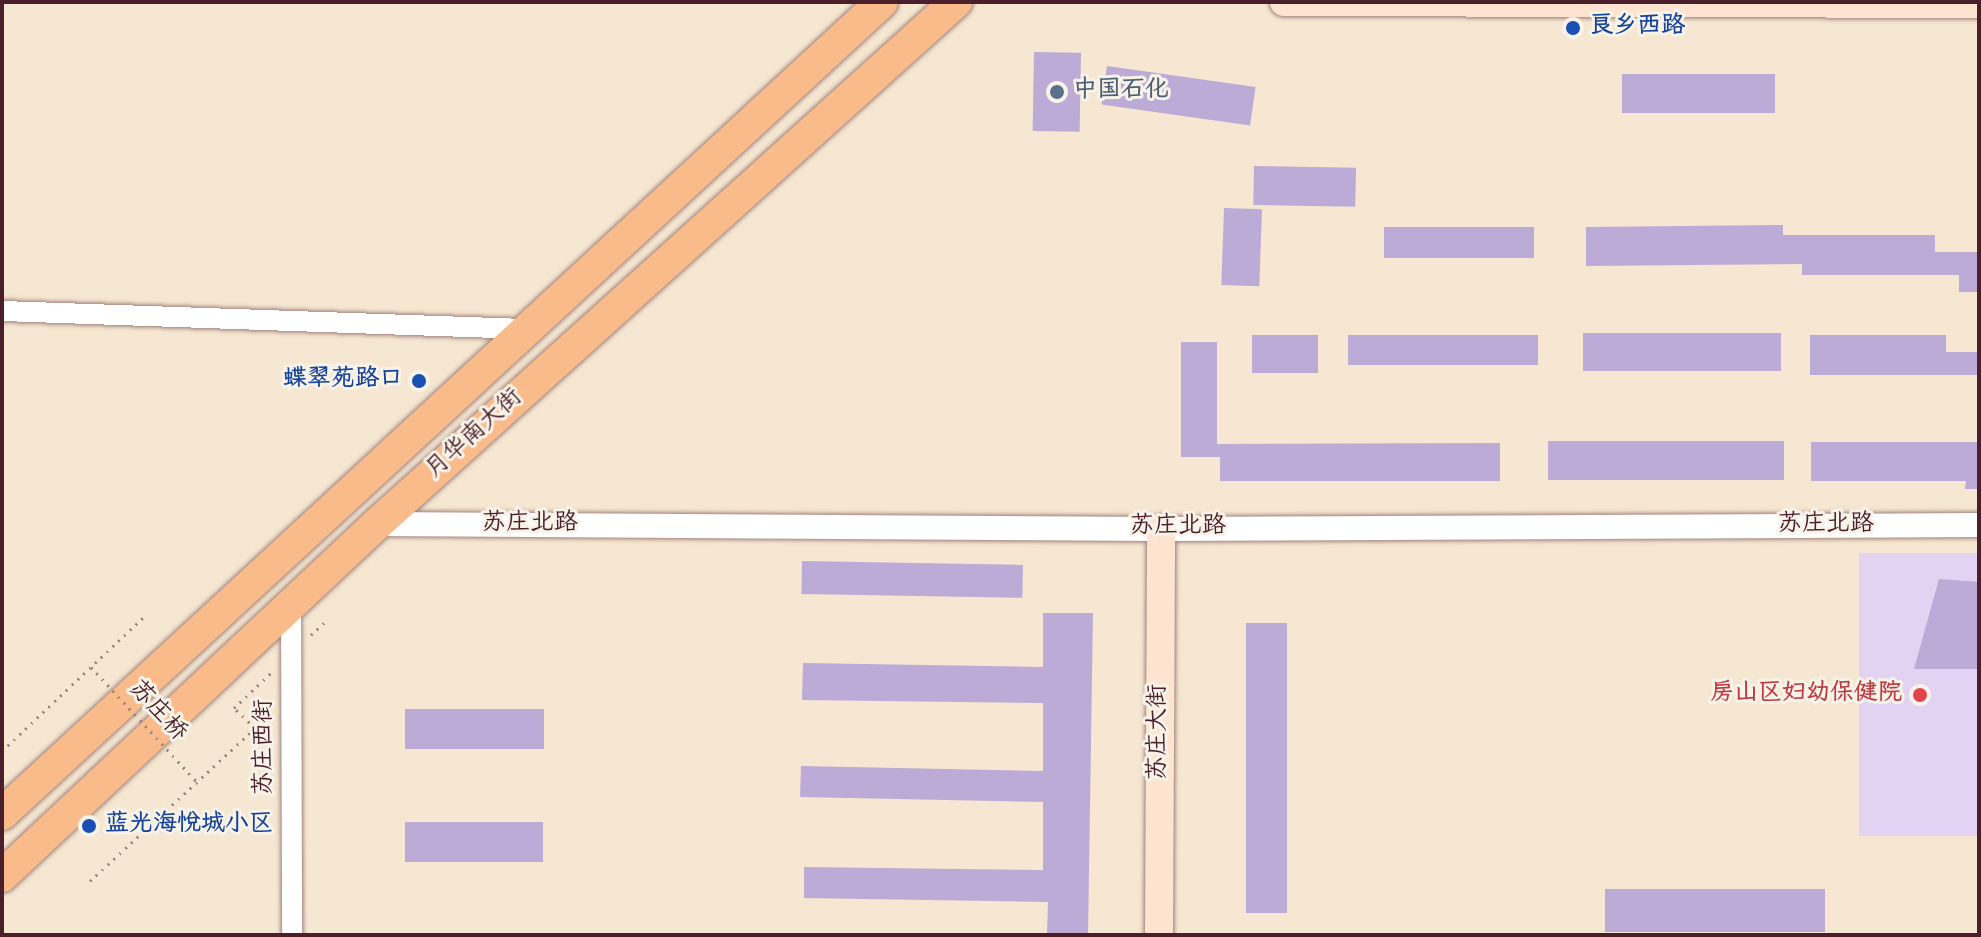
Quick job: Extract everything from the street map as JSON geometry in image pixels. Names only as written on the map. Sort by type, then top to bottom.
[{"type":"main road","name":"月华南大街","points":[[2,876],[377,524],[956,2]]},
{"type":"main road","points":[[1284,2],[1979,4]]},
{"type":"main road","name":"月华南大街","points":[[2,814],[880,4]]},
{"type":"main road","points":[[880,4],[909,10],[915,39]]},
{"type":"main road","name":"苏庄大街","points":[[1159,935],[1161,529]]},
{"type":"street","points":[[2,311],[526,329]]},
{"type":"street","name":"苏庄北路","points":[[377,524],[1161,529],[1979,525]]},
{"type":"street","name":"苏庄西街","points":[[291,606],[292,935]]},
{"type":"path","points":[[2,751],[147,614]]},
{"type":"path","name":"苏庄桥","points":[[91,667],[197,782]]},
{"type":"path","points":[[90,881],[255,728],[234,708],[271,673]]},
{"type":"shaded area","name":"房山区妇幼保健院","points":[[1859,553],[1979,553],[1979,836],[1859,836]]},
{"type":"building","name":"中国石化","points":[[1034,52],[1081,53],[1080,132],[1033,131]]},
{"type":"building","points":[[1107,66],[1256,87],[1250,125],[1102,105]]},
{"type":"building","points":[[1622,74],[1775,74],[1775,113],[1622,113]]},
{"type":"building","points":[[1254,166],[1356,168],[1355,207],[1253,205]]},
{"type":"building","points":[[1224,208],[1262,209],[1259,286],[1221,285]]},
{"type":"building","points":[[1783,225],[1783,235],[1935,235],[1935,252],[1979,252],[1979,292],[1959,292],[1959,275],[1802,275],[1802,264],[1586,266],[1586,227]]},
{"type":"building","points":[[1384,227],[1534,227],[1534,258],[1384,258]]},
{"type":"building","points":[[1583,333],[1781,333],[1781,371],[1583,371]]},
{"type":"building","points":[[1252,335],[1318,335],[1318,373],[1252,373]]},
{"type":"building","points":[[1348,335],[1538,335],[1538,365],[1348,365]]},
{"type":"building","points":[[1810,335],[1946,335],[1946,352],[1979,352],[1979,375],[1810,375]]},
{"type":"building","points":[[1181,342],[1217,342],[1217,444],[1500,443],[1500,481],[1220,481],[1220,457],[1181,457]]},
{"type":"building","points":[[1548,441],[1784,441],[1784,480],[1548,480]]},
{"type":"building","points":[[1811,442],[1979,442],[1979,489],[1965,489],[1966,481],[1811,481]]},
{"type":"building","points":[[802,561],[1023,565],[1022,598],[801,594]]},
{"type":"building","name":"房山区妇幼保健院","points":[[1939,579],[1979,582],[1979,669],[1914,669]]},
{"type":"building","points":[[1043,613],[1093,613],[1088,935],[1047,935],[1048,902],[804,898],[804,867],[1043,870],[1043,802],[800,797],[801,766],[1043,771],[1043,703],[802,700],[803,663],[1043,667]]},
{"type":"building","points":[[1246,623],[1287,623],[1287,913],[1246,913]]},
{"type":"building","points":[[405,709],[544,709],[544,749],[405,749]]},
{"type":"building","points":[[405,822],[543,822],[543,862],[405,862]]},
{"type":"building","points":[[1605,889],[1825,889],[1825,932],[1605,932]]},
{"type":"place","name":"良乡西路","points":[[1573,28]]},
{"type":"place","name":"中国石化","points":[[1057,92]]},
{"type":"place","name":"蝶翠苑路口","points":[[419,381]]},
{"type":"place","name":"房山区妇幼保健院","points":[[1920,695]]},
{"type":"place","name":"蓝光海悦城小区","points":[[89,826]]}]
